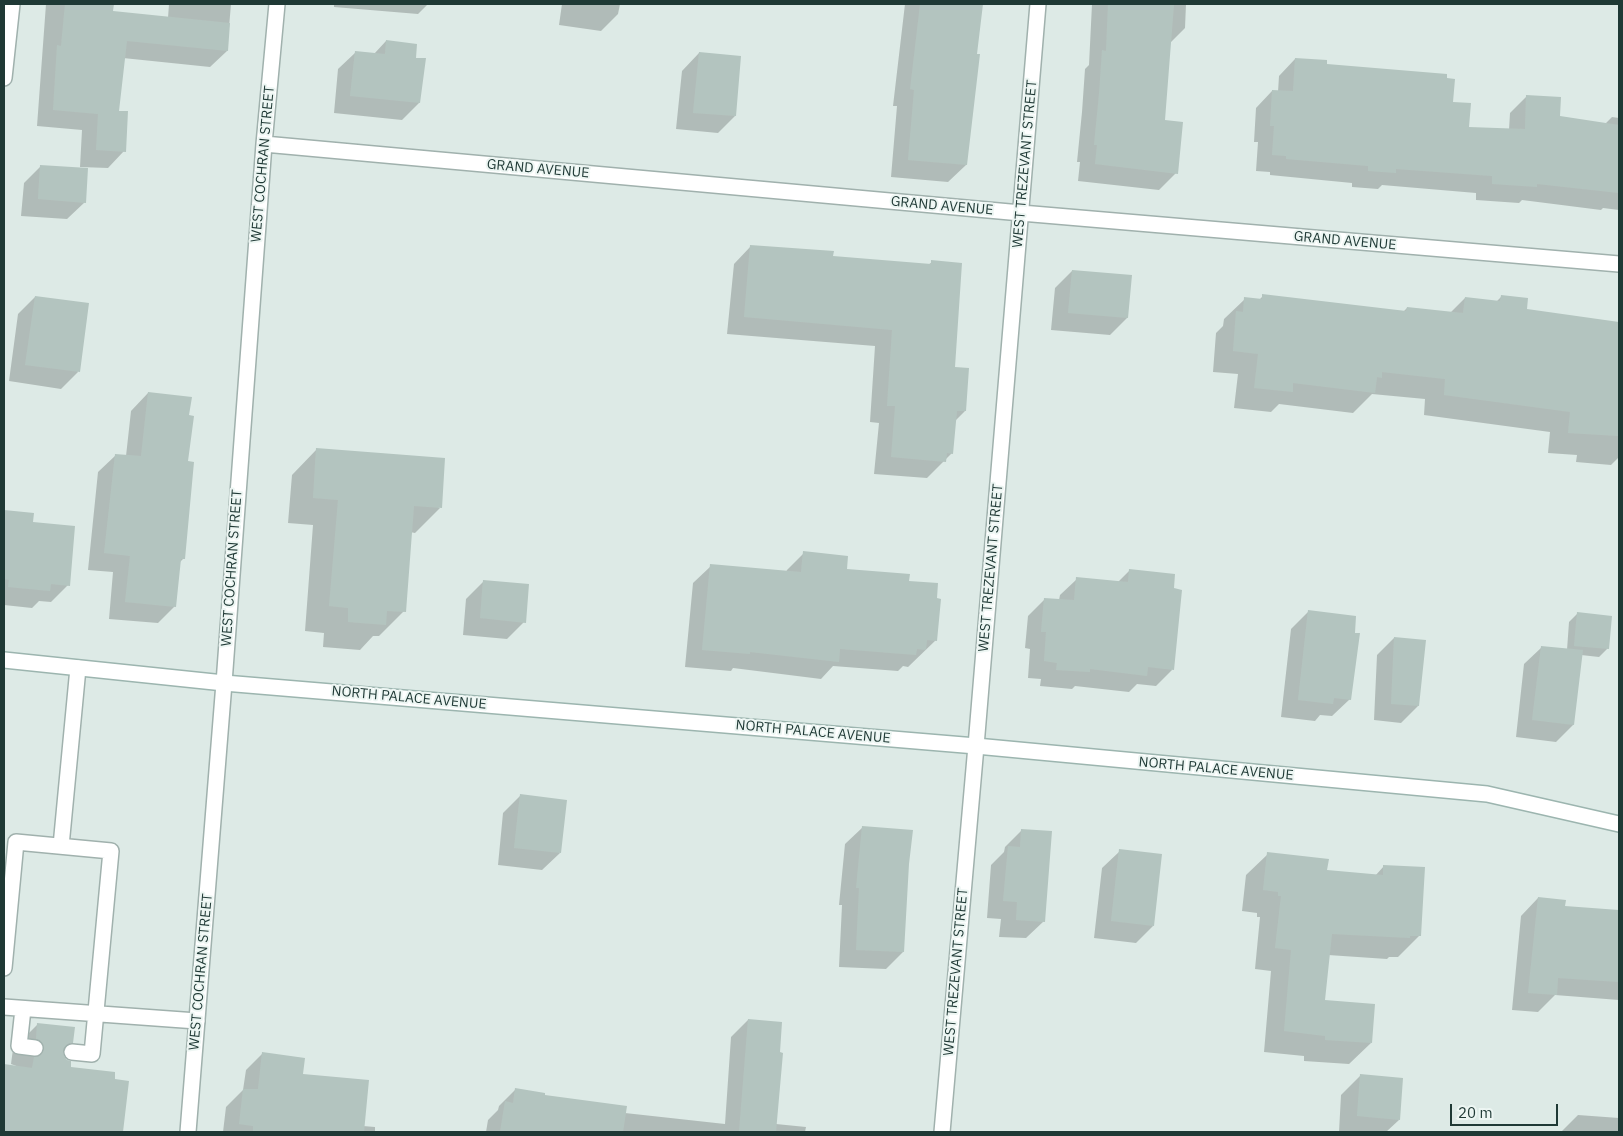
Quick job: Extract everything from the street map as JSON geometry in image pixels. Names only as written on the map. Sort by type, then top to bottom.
[{"type":"street","points":[[4,78],[12,4]]},
{"type":"street","name":"WEST COCHRAN STREET","points":[[188,1132],[264,144],[277,4]]},
{"type":"street","name":"WEST TREZEVANT STREET","points":[[942,1132],[1038,4]]},
{"type":"street","name":"GRAND AVENUE","points":[[264,144],[1021,213],[1619,264]]},
{"type":"street","name":"NORTH PALACE AVENUE","points":[[4,660],[224,683],[976,746],[1487,794],[1619,824]]},
{"type":"street","points":[[61,846],[78,668]]},
{"type":"street","points":[[4,968],[16,842],[111,851],[92,1054],[72,1052]]},
{"type":"street","points":[[4,1008],[197,1021]]},
{"type":"street","points":[[23,1009],[19,1046],[35,1048]]},
{"type":"building","points":[[65,4],[114,4],[113,11],[230,23],[228,51],[127,41],[119,111],[128,111],[126,152],[96,150],[98,114],[53,110],[57,45],[61,46]]},
{"type":"building","points":[[920,4],[983,4],[977,54],[980,54],[967,165],[908,160],[914,90],[910,89]]},
{"type":"building","points":[[1108,4],[1174,4],[1165,120],[1183,122],[1178,174],[1095,164],[1097,145],[1094,145],[1102,50],[1106,51]]},
{"type":"building","points":[[386,40],[417,44],[416,58],[426,58],[420,103],[350,96],[355,51],[385,54]]},
{"type":"building","points":[[699,52],[741,56],[736,116],[693,113]]},
{"type":"building","points":[[1295,58],[1327,60],[1327,64],[1447,74],[1447,78],[1455,79],[1453,102],[1471,103],[1469,127],[1525,129],[1526,95],[1561,97],[1560,116],[1619,125],[1619,193],[1537,184],[1537,187],[1492,184],[1492,176],[1396,169],[1396,173],[1368,171],[1368,166],[1286,159],[1286,156],[1272,155],[1274,126],[1270,126],[1272,90],[1293,91]]},
{"type":"building","points":[[40,165],[88,168],[86,203],[38,199]]},
{"type":"building","points":[[750,245],[834,251],[833,256],[931,264],[931,260],[962,263],[955,367],[969,368],[966,411],[957,411],[953,454],[947,453],[946,462],[891,457],[895,406],[887,406],[892,330],[744,317]]},
{"type":"building","points":[[1072,270],[1132,275],[1128,318],[1068,313]]},
{"type":"building","points":[[1262,294],[1406,311],[1407,307],[1463,313],[1465,297],[1500,301],[1501,295],[1528,298],[1527,309],[1619,322],[1619,436],[1568,433],[1570,412],[1444,395],[1445,379],[1382,372],[1382,378],[1377,377],[1375,393],[1293,383],[1293,392],[1254,388],[1258,354],[1233,351],[1236,311],[1243,312],[1244,297],[1262,299]]},
{"type":"building","points":[[35,296],[89,303],[80,372],[25,365]]},
{"type":"building","points":[[148,392],[192,397],[189,415],[194,416],[188,461],[194,462],[185,559],[181,559],[176,607],[125,602],[130,556],[104,553],[115,454],[141,456]]},
{"type":"building","points":[[316,448],[445,458],[442,508],[414,506],[406,612],[387,611],[386,625],[348,622],[348,608],[329,606],[338,500],[313,498]]},
{"type":"building","points":[[4,510],[34,513],[33,522],[75,526],[70,586],[51,584],[50,591],[8,587],[9,580],[4,579]]},
{"type":"building","points":[[803,551],[848,556],[847,569],[910,574],[909,581],[938,583],[937,598],[941,599],[937,641],[927,640],[926,650],[917,649],[916,655],[840,649],[839,662],[750,652],[750,654],[702,650],[710,564],[801,572]]},
{"type":"building","points":[[1129,569],[1175,574],[1174,588],[1182,590],[1174,670],[1148,667],[1147,676],[1090,669],[1090,672],[1056,670],[1057,663],[1044,661],[1046,632],[1041,632],[1044,598],[1074,600],[1076,577],[1128,582]]},
{"type":"building","points":[[483,580],[529,584],[526,623],[480,618]]},
{"type":"building","points":[[1308,610],[1356,616],[1355,633],[1360,633],[1351,700],[1334,698],[1333,704],[1298,700]]},
{"type":"building","points":[[1577,612],[1612,616],[1609,649],[1574,646]]},
{"type":"building","points":[[1394,637],[1426,640],[1419,706],[1391,704]]},
{"type":"building","points":[[1541,646],[1583,650],[1574,725],[1532,720]]},
{"type":"building","points":[[520,794],[567,800],[561,853],[514,848]]},
{"type":"building","points":[[862,826],[913,830],[904,952],[856,950],[859,888],[856,888]]},
{"type":"building","points":[[1021,829],[1052,831],[1045,922],[1016,920],[1017,902],[1003,901],[1008,846],[1020,847]]},
{"type":"building","points":[[1119,849],[1162,854],[1154,926],[1111,921]]},
{"type":"building","points":[[1267,852],[1329,859],[1327,870],[1383,875],[1383,865],[1425,867],[1421,936],[1410,936],[1410,938],[1332,934],[1325,1000],[1375,1004],[1372,1043],[1325,1040],[1325,1036],[1284,1031],[1291,950],[1275,948],[1281,896],[1278,896],[1278,892],[1263,890]]},
{"type":"building","points":[[1538,897],[1566,900],[1565,906],[1619,910],[1619,982],[1558,978],[1557,995],[1528,993]]},
{"type":"building","points":[[748,1019],[782,1022],[780,1052],[783,1053],[776,1132],[739,1132]]},
{"type":"building","points":[[37,1023],[75,1027],[73,1043],[68,1044],[63,1051],[67,1060],[71,1061],[71,1067],[115,1072],[115,1079],[129,1081],[123,1132],[4,1132],[4,1064],[32,1068],[34,1057],[42,1054],[44,1049],[41,1041],[36,1039]]},
{"type":"building","points":[[262,1052],[305,1058],[303,1074],[369,1080],[364,1132],[253,1132],[253,1126],[239,1124],[243,1089],[258,1089]]},
{"type":"building","points":[[1360,1074],[1403,1078],[1400,1120],[1357,1116]]},
{"type":"building","points":[[515,1088],[545,1093],[545,1095],[627,1106],[623,1132],[500,1132],[505,1101],[513,1103]]}]
